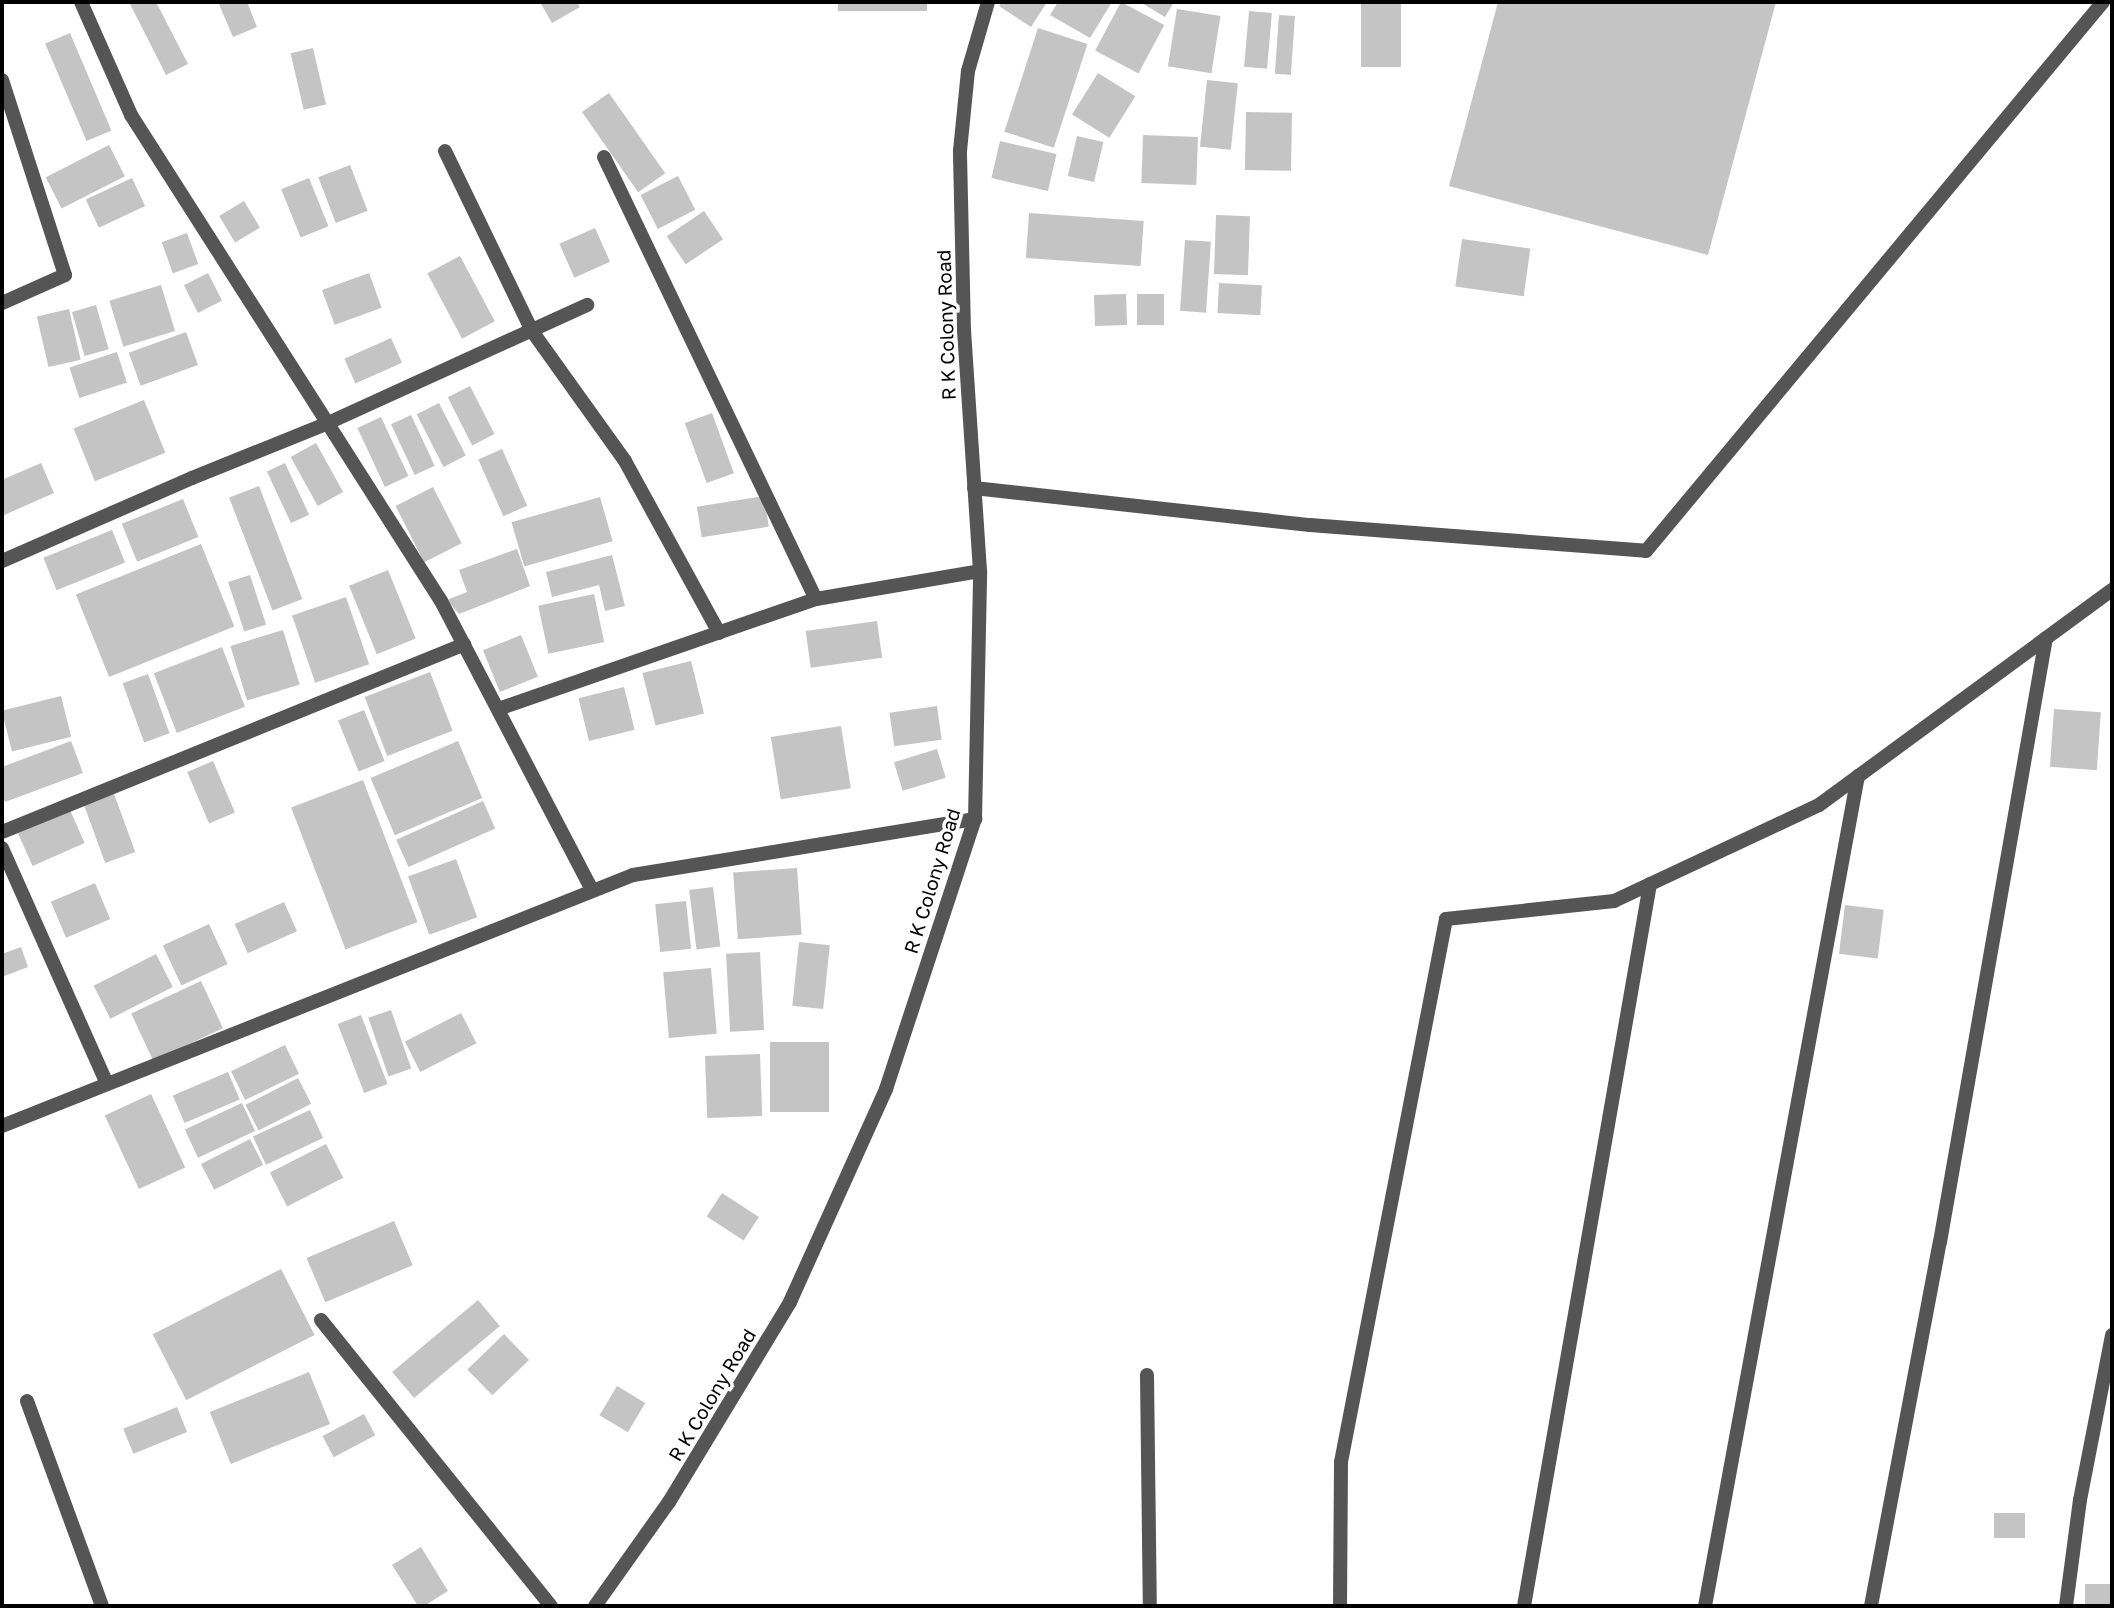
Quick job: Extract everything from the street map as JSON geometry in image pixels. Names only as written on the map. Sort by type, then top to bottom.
[{"type":"street","points":[[81,2],[131,115],[441,601],[592,890]]},
{"type":"street","name":"R K Colony Road","points":[[595,1606],[669,1502],[790,1302],[886,1089],[975,819],[980,571],[964,331],[960,151],[968,71],[988,2]]},
{"type":"street","points":[[974,488],[1310,525],[1646,551],[2103,2]]},
{"type":"street","points":[[2,80],[65,275],[2,303]]},
{"type":"street","points":[[445,151],[532,331],[625,461],[719,633]]},
{"type":"street","points":[[604,157],[816,599]]},
{"type":"street","points":[[2,561],[192,478],[328,423],[587,305]]},
{"type":"street","points":[[498,709],[816,599],[980,571]]},
{"type":"street","points":[[1340,1606],[1341,1462],[1446,919],[1614,901],[1819,805],[2112,590]]},
{"type":"street","points":[[1871,1606],[1940,1242],[2046,638]]},
{"type":"street","points":[[2,832],[464,644]]},
{"type":"street","points":[[1705,1606],[1858,776]]},
{"type":"street","points":[[2,1126],[633,875],[975,819]]},
{"type":"street","points":[[2,848],[107,1084]]},
{"type":"street","points":[[1524,1606],[1650,884]]},
{"type":"street","points":[[321,1320],[551,1606]]},
{"type":"street","points":[[2066,1606],[2080,1500],[2112,1335]]},
{"type":"street","points":[[1147,1375],[1150,1606]]},
{"type":"street","points":[[27,1401],[102,1606]]},
{"type":"building","points":[[156,2],[188,64],[166,75],[130,4]]},
{"type":"building","points":[[218,2],[247,2],[257,27],[233,37]]},
{"type":"building","points":[[540,2],[577,2],[580,7],[552,23]]},
{"type":"building","points":[[838,2],[927,2],[927,11],[838,11]]},
{"type":"building","points":[[1002,2],[1047,2],[1031,27],[999,6]]},
{"type":"building","points":[[1058,2],[1112,2],[1090,38],[1050,15]]},
{"type":"building","points":[[1121,2],[1164,25],[1138,74],[1095,51]]},
{"type":"building","points":[[1140,2],[1174,2],[1165,17]]},
{"type":"building","points":[[1361,2],[1401,2],[1401,67],[1361,67]]},
{"type":"building","points":[[1498,2],[1776,2],[1708,255],[1449,186]]},
{"type":"building","points":[[1177,9],[1220,16],[1211,73],[1168,66]]},
{"type":"building","points":[[1249,11],[1272,13],[1267,69],[1244,67]]},
{"type":"building","points":[[1279,15],[1295,16],[1291,75],[1275,74]]},
{"type":"building","points":[[1038,28],[1087,44],[1054,148],[1004,132]]},
{"type":"building","points":[[70,33],[111,131],[87,141],[45,44]]},
{"type":"building","points":[[313,48],[326,105],[304,110],[291,53]]},
{"type":"building","points":[[1098,73],[1135,96],[1109,138],[1072,115]]},
{"type":"building","points":[[1207,80],[1238,83],[1231,150],[1200,147]]},
{"type":"building","points":[[609,93],[665,173],[638,192],[582,112]]},
{"type":"building","points":[[1246,112],[1292,113],[1291,171],[1245,170]]},
{"type":"building","points":[[1143,135],[1198,137],[1196,185],[1141,183]]},
{"type":"building","points":[[1077,136],[1103,142],[1094,182],[1068,176]]},
{"type":"building","points":[[1000,141],[1057,154],[1048,191],[991,178]]},
{"type":"building","points":[[109,145],[125,176],[62,208],[46,177]]},
{"type":"building","points":[[350,165],[368,211],[336,223],[318,177]]},
{"type":"building","points":[[678,176],[695,210],[658,229],[641,195]]},
{"type":"building","points":[[132,178],[145,206],[99,228],[86,200]]},
{"type":"building","points":[[309,178],[328,226],[301,237],[281,189]]},
{"type":"building","points":[[244,201],[260,228],[235,243],[219,216]]},
{"type":"building","points":[[704,211],[723,239],[686,264],[667,236]]},
{"type":"building","points":[[1029,213],[1144,221],[1141,266],[1026,258]]},
{"type":"building","points":[[1216,215],[1250,216],[1248,275],[1214,274]]},
{"type":"building","points":[[595,228],[610,262],[574,278],[559,244]]},
{"type":"building","points":[[187,233],[198,264],[173,273],[162,242]]},
{"type":"building","points":[[1462,239],[1530,249],[1524,296],[1455,287]]},
{"type":"building","points":[[1185,240],[1211,242],[1206,313],[1180,311]]},
{"type":"building","points":[[460,256],[495,321],[462,339],[427,273]]},
{"type":"building","points":[[208,273],[222,301],[198,313],[184,285]]},
{"type":"building","points":[[369,273],[382,308],[335,325],[322,290]]},
{"type":"building","points":[[1219,283],[1262,285],[1260,315],[1217,313]]},
{"type":"building","points":[[161,285],[175,331],[123,347],[109,301]]},
{"type":"building","points":[[1126,294],[1127,325],[1095,326],[1094,295]]},
{"type":"building","points":[[1137,294],[1164,294],[1164,325],[1137,325]]},
{"type":"building","points":[[96,305],[109,349],[85,356],[72,312]]},
{"type":"building","points":[[69,309],[81,360],[49,367],[37,316]]},
{"type":"building","points":[[186,332],[198,365],[141,386],[129,353]]},
{"type":"building","points":[[391,338],[402,363],[355,383],[344,359]]},
{"type":"building","points":[[117,352],[127,382],[79,398],[69,367]]},
{"type":"building","points":[[470,386],[495,434],[472,445],[448,397]]},
{"type":"building","points":[[144,400],[165,453],[95,481],[74,428]]},
{"type":"building","points":[[439,403],[466,456],[444,467],[417,414]]},
{"type":"building","points":[[712,413],[734,473],[707,483],[685,423]]},
{"type":"building","points":[[411,415],[435,466],[415,475],[391,424]]},
{"type":"building","points":[[381,417],[408,476],[385,487],[357,428]]},
{"type":"building","points":[[316,443],[343,492],[318,506],[291,457]]},
{"type":"building","points":[[502,449],[527,506],[503,516],[478,460]]},
{"type":"building","points":[[41,463],[54,493],[2,516],[2,480]]},
{"type":"building","points":[[285,463],[309,515],[291,523],[267,471]]},
{"type":"building","points":[[259,486],[302,599],[272,610],[229,497]]},
{"type":"building","points":[[433,487],[462,543],[424,562],[396,506]]},
{"type":"building","points":[[764,496],[769,527],[702,537],[697,507]]},
{"type":"building","points":[[600,497],[613,541],[524,567],[512,522]]},
{"type":"building","points":[[183,499],[198,537],[137,562],[122,524]]},
{"type":"building","points":[[112,530],[125,562],[56,590],[43,558]]},
{"type":"building","points":[[201,544],[234,627],[109,677],[76,595]]},
{"type":"building","points":[[517,549],[530,586],[459,614],[447,600],[467,592],[459,570]]},
{"type":"building","points":[[612,555],[625,606],[605,611],[599,585],[552,597],[546,572]]},
{"type":"building","points":[[388,570],[416,639],[377,654],[349,586]]},
{"type":"building","points":[[250,575],[266,624],[244,632],[228,582]]},
{"type":"building","points":[[594,594],[604,642],[548,654],[538,606]]},
{"type":"building","points":[[346,597],[369,664],[315,683],[292,616]]},
{"type":"building","points":[[877,621],[882,658],[811,668],[806,631]]},
{"type":"building","points":[[283,630],[300,685],[247,701],[230,646]]},
{"type":"building","points":[[521,635],[538,677],[500,692],[483,650]]},
{"type":"building","points":[[222,647],[245,707],[177,733],[154,673]]},
{"type":"building","points":[[691,661],[704,713],[656,725],[642,673]]},
{"type":"building","points":[[430,672],[453,731],[387,756],[365,697]]},
{"type":"building","points":[[148,674],[170,733],[144,742],[123,683]]},
{"type":"building","points":[[624,687],[635,730],[589,741],[578,698]]},
{"type":"building","points":[[61,696],[71,737],[12,752],[2,711]]},
{"type":"building","points":[[937,706],[942,740],[894,746],[889,713]]},
{"type":"building","points":[[2054,709],[2101,712],[2097,770],[2050,767]]},
{"type":"building","points":[[364,710],[385,761],[359,771],[338,720]]},
{"type":"building","points":[[841,726],[851,788],[781,799],[771,737]]},
{"type":"building","points":[[71,741],[83,773],[5,802],[2,793],[2,767]]},
{"type":"building","points":[[458,741],[482,798],[395,835],[371,778]]},
{"type":"building","points":[[937,749],[946,778],[903,791],[894,762]]},
{"type":"building","points":[[213,761],[235,813],[209,823],[187,772]]},
{"type":"building","points":[[363,780],[417,922],[346,949],[291,808]]},
{"type":"building","points":[[113,791],[135,852],[105,863],[83,802]]},
{"type":"building","points":[[483,801],[495,828],[408,867],[396,840]]},
{"type":"building","points":[[70,810],[85,843],[33,866],[18,833]]},
{"type":"building","points":[[456,859],[477,917],[429,935],[408,876]]},
{"type":"building","points":[[797,868],[802,935],[738,939],[733,872]]},
{"type":"building","points":[[95,883],[110,919],[66,938],[51,902]]},
{"type":"building","points":[[713,887],[720,947],[696,949],[689,890]]},
{"type":"building","points":[[686,901],[691,949],[660,952],[655,904]]},
{"type":"building","points":[[284,902],[297,931],[248,953],[235,924]]},
{"type":"building","points":[[1845,905],[1884,910],[1878,958],[1839,954]]},
{"type":"building","points":[[209,924],[228,964],[181,985],[163,946]]},
{"type":"building","points":[[799,942],[830,945],[823,1009],[792,1006]]},
{"type":"building","points":[[21,947],[28,967],[2,977],[2,954]]},
{"type":"building","points":[[760,952],[764,1030],[730,1032],[726,954]]},
{"type":"building","points":[[156,954],[173,987],[110,1019],[94,986]]},
{"type":"building","points":[[711,968],[717,1034],[669,1038],[663,972]]},
{"type":"building","points":[[201,981],[223,1028],[153,1061],[131,1014]]},
{"type":"building","points":[[391,1010],[411,1069],[388,1076],[368,1018]]},
{"type":"building","points":[[461,1013],[476,1043],[420,1072],[405,1042]]},
{"type":"building","points":[[361,1015],[388,1084],[364,1093],[338,1024]]},
{"type":"building","points":[[770,1042],[829,1042],[829,1112],[770,1112]]},
{"type":"building","points":[[285,1045],[299,1074],[245,1100],[231,1071]]},
{"type":"building","points":[[760,1054],[762,1116],[707,1118],[705,1056]]},
{"type":"building","points":[[228,1072],[240,1100],[184,1123],[173,1095]]},
{"type":"building","points":[[298,1078],[311,1104],[259,1131],[245,1105]]},
{"type":"building","points":[[151,1094],[185,1167],[139,1189],[105,1116]]},
{"type":"building","points":[[242,1103],[255,1131],[198,1158],[185,1130]]},
{"type":"building","points":[[310,1110],[323,1138],[266,1165],[253,1137]]},
{"type":"building","points":[[250,1139],[263,1165],[214,1190],[201,1164]]},
{"type":"building","points":[[326,1144],[343,1178],[287,1206],[270,1173]]},
{"type":"building","points":[[722,1193],[759,1217],[744,1240],[707,1216]]},
{"type":"building","points":[[394,1221],[413,1265],[325,1302],[307,1258]]},
{"type":"building","points":[[281,1269],[315,1335],[186,1400],[153,1334]]},
{"type":"building","points":[[478,1300],[500,1326],[414,1398],[392,1372]]},
{"type":"building","points":[[504,1334],[529,1360],[492,1395],[467,1369]]},
{"type":"building","points":[[309,1372],[330,1424],[231,1464],[210,1412]]},
{"type":"building","points":[[617,1386],[645,1403],[628,1432],[599,1415]]},
{"type":"building","points":[[177,1407],[187,1432],[133,1454],[123,1429]]},
{"type":"building","points":[[364,1414],[375,1435],[334,1457],[323,1436]]},
{"type":"building","points":[[1994,1513],[2025,1513],[2025,1538],[1994,1538]]},
{"type":"building","points":[[421,1547],[448,1591],[424,1606],[418,1606],[392,1565]]},
{"type":"building","points":[[2085,1584],[2112,1584],[2112,1606],[2085,1606]]}]
